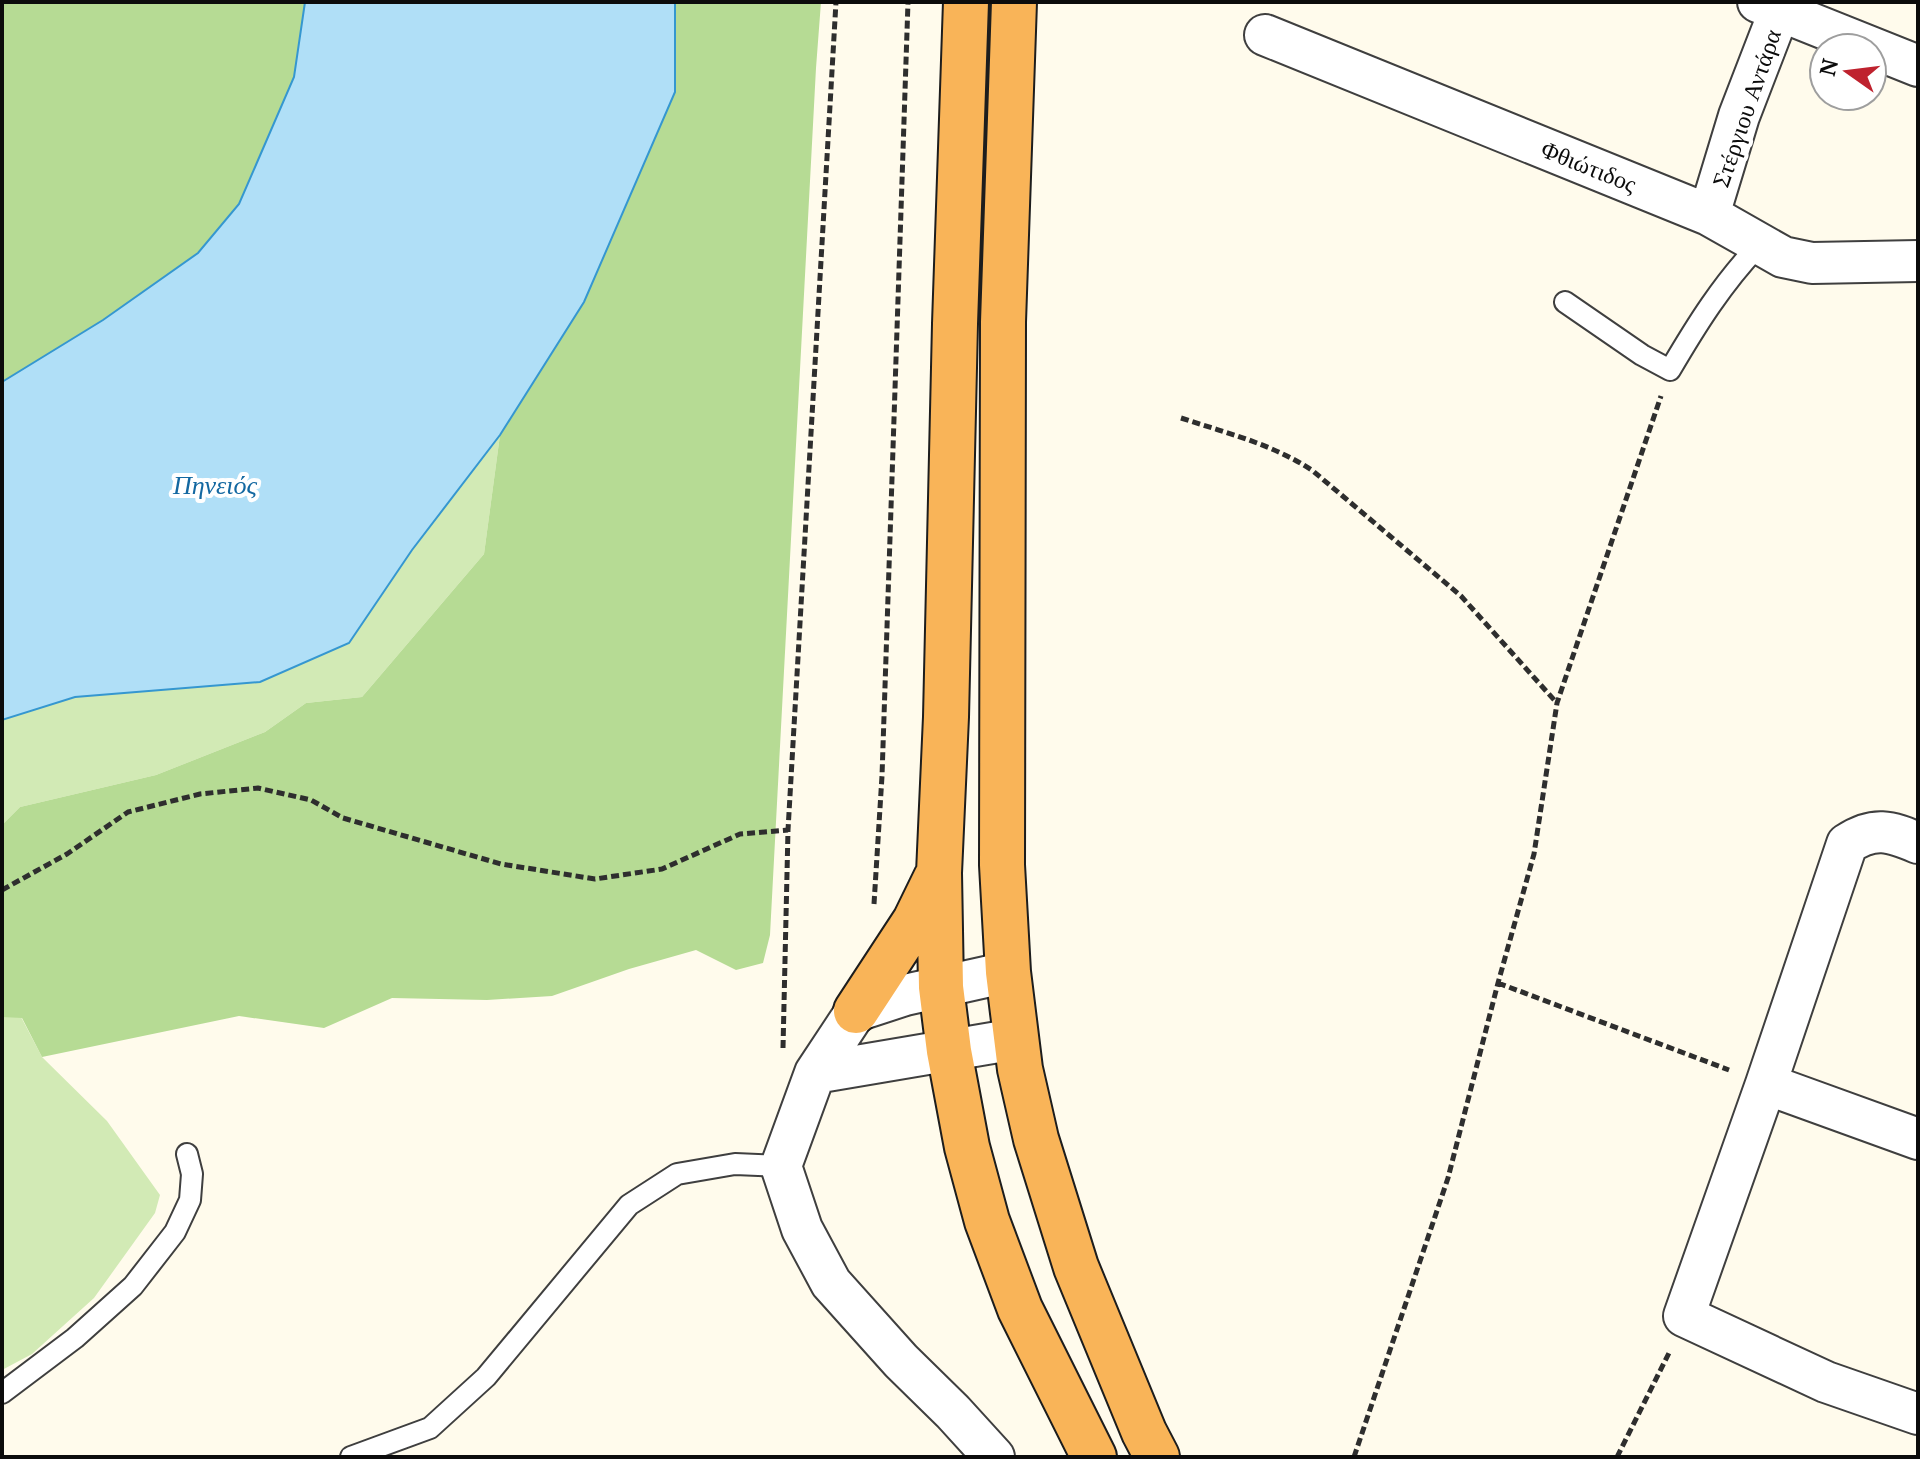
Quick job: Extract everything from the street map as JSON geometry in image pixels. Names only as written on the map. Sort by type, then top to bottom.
[{"type":"highway","points":[[966,2],[939,873],[941,987],[967,1147],[987,1221],[1020,1309],[1094,1457]]},
{"type":"highway","points":[[1014,2],[1002,338],[1002,850],[1008,972],[1020,1069],[1036,1139],[1076,1267],[1157,1457]]},
{"type":"highway","points":[[856,1011],[915,921],[939,873]]},
{"type":"street","points":[[1774,5],[1918,66]]},
{"type":"street","name":"Στέργιου Αντάρα","points":[[1709,215],[1774,5]]},
{"type":"street","name":"Φθιώτιδος","points":[[1265,35],[1709,215],[1783,257],[1812,263],[1918,261]]},
{"type":"street","points":[[1918,843],[1894,832],[1863,834],[1847,844],[1684,1316],[1826,1382],[1918,1414]]},
{"type":"street","points":[[994,1457],[831,1283],[802,1229],[781,1166],[799,1063],[856,1011],[905,995],[1008,972]]},
{"type":"street","points":[[799,1063],[949,1051],[1016,1039]]},
{"type":"street","points":[[1766,1084],[1918,1139]]},
{"type":"lane","points":[[1565,302],[1642,355],[1670,370],[1710,303],[1759,245]]},
{"type":"lane","points":[[2,1393],[75,1338],[133,1286],[175,1232],[190,1200],[192,1174],[187,1154]]},
{"type":"lane","points":[[351,1457],[430,1428],[486,1377],[629,1205],[677,1174],[735,1164],[781,1166]]},
{"type":"path","points":[[799,1063],[788,830],[836,2]]},
{"type":"path","points":[[895,954],[878,941],[872,926],[882,776],[908,2]]},
{"type":"path","points":[[1354,1457],[1448,1178],[1534,854],[1557,703],[1670,370]]},
{"type":"path","points":[[1181,418],[1272,449],[1313,471],[1461,596],[1557,703]]},
{"type":"path","points":[[2,890],[67,854],[128,812],[200,794],[258,788],[311,800],[343,818],[501,864],[595,879],[662,869],[740,834],[788,830]]},
{"type":"path","points":[[1498,983],[1766,1084]]},
{"type":"path","points":[[1617,1457],[1666,1360],[1684,1316]]},
{"type":"green space","points":[[2,2],[305,2],[294,77],[239,204],[198,253],[103,320],[2,382]]},
{"type":"green space","points":[[675,2],[821,2],[770,935],[763,963],[736,970],[696,950],[552,996],[487,1000],[392,998],[324,1028],[239,1016],[42,1057],[22,1018],[2,1017],[2,825],[20,807],[156,775],[265,732],[306,703],[362,697],[484,554],[500,435],[584,302],[675,92]]},
{"type":"green space","points":[[500,435],[484,554],[362,697],[306,703],[265,732],[156,775],[20,807],[2,825],[2,720],[75,697],[260,682],[349,643],[412,550]]},
{"type":"green space","points":[[2,1017],[21,1017],[42,1057],[107,1121],[160,1195],[155,1213],[94,1298],[32,1354],[2,1370]]},
{"type":"water","name":"Πηνειός","points":[[305,2],[675,2],[675,92],[584,302],[500,435],[412,550],[349,643],[260,682],[75,697],[2,720],[2,382],[103,320],[198,253],[239,204],[294,77]]}]
